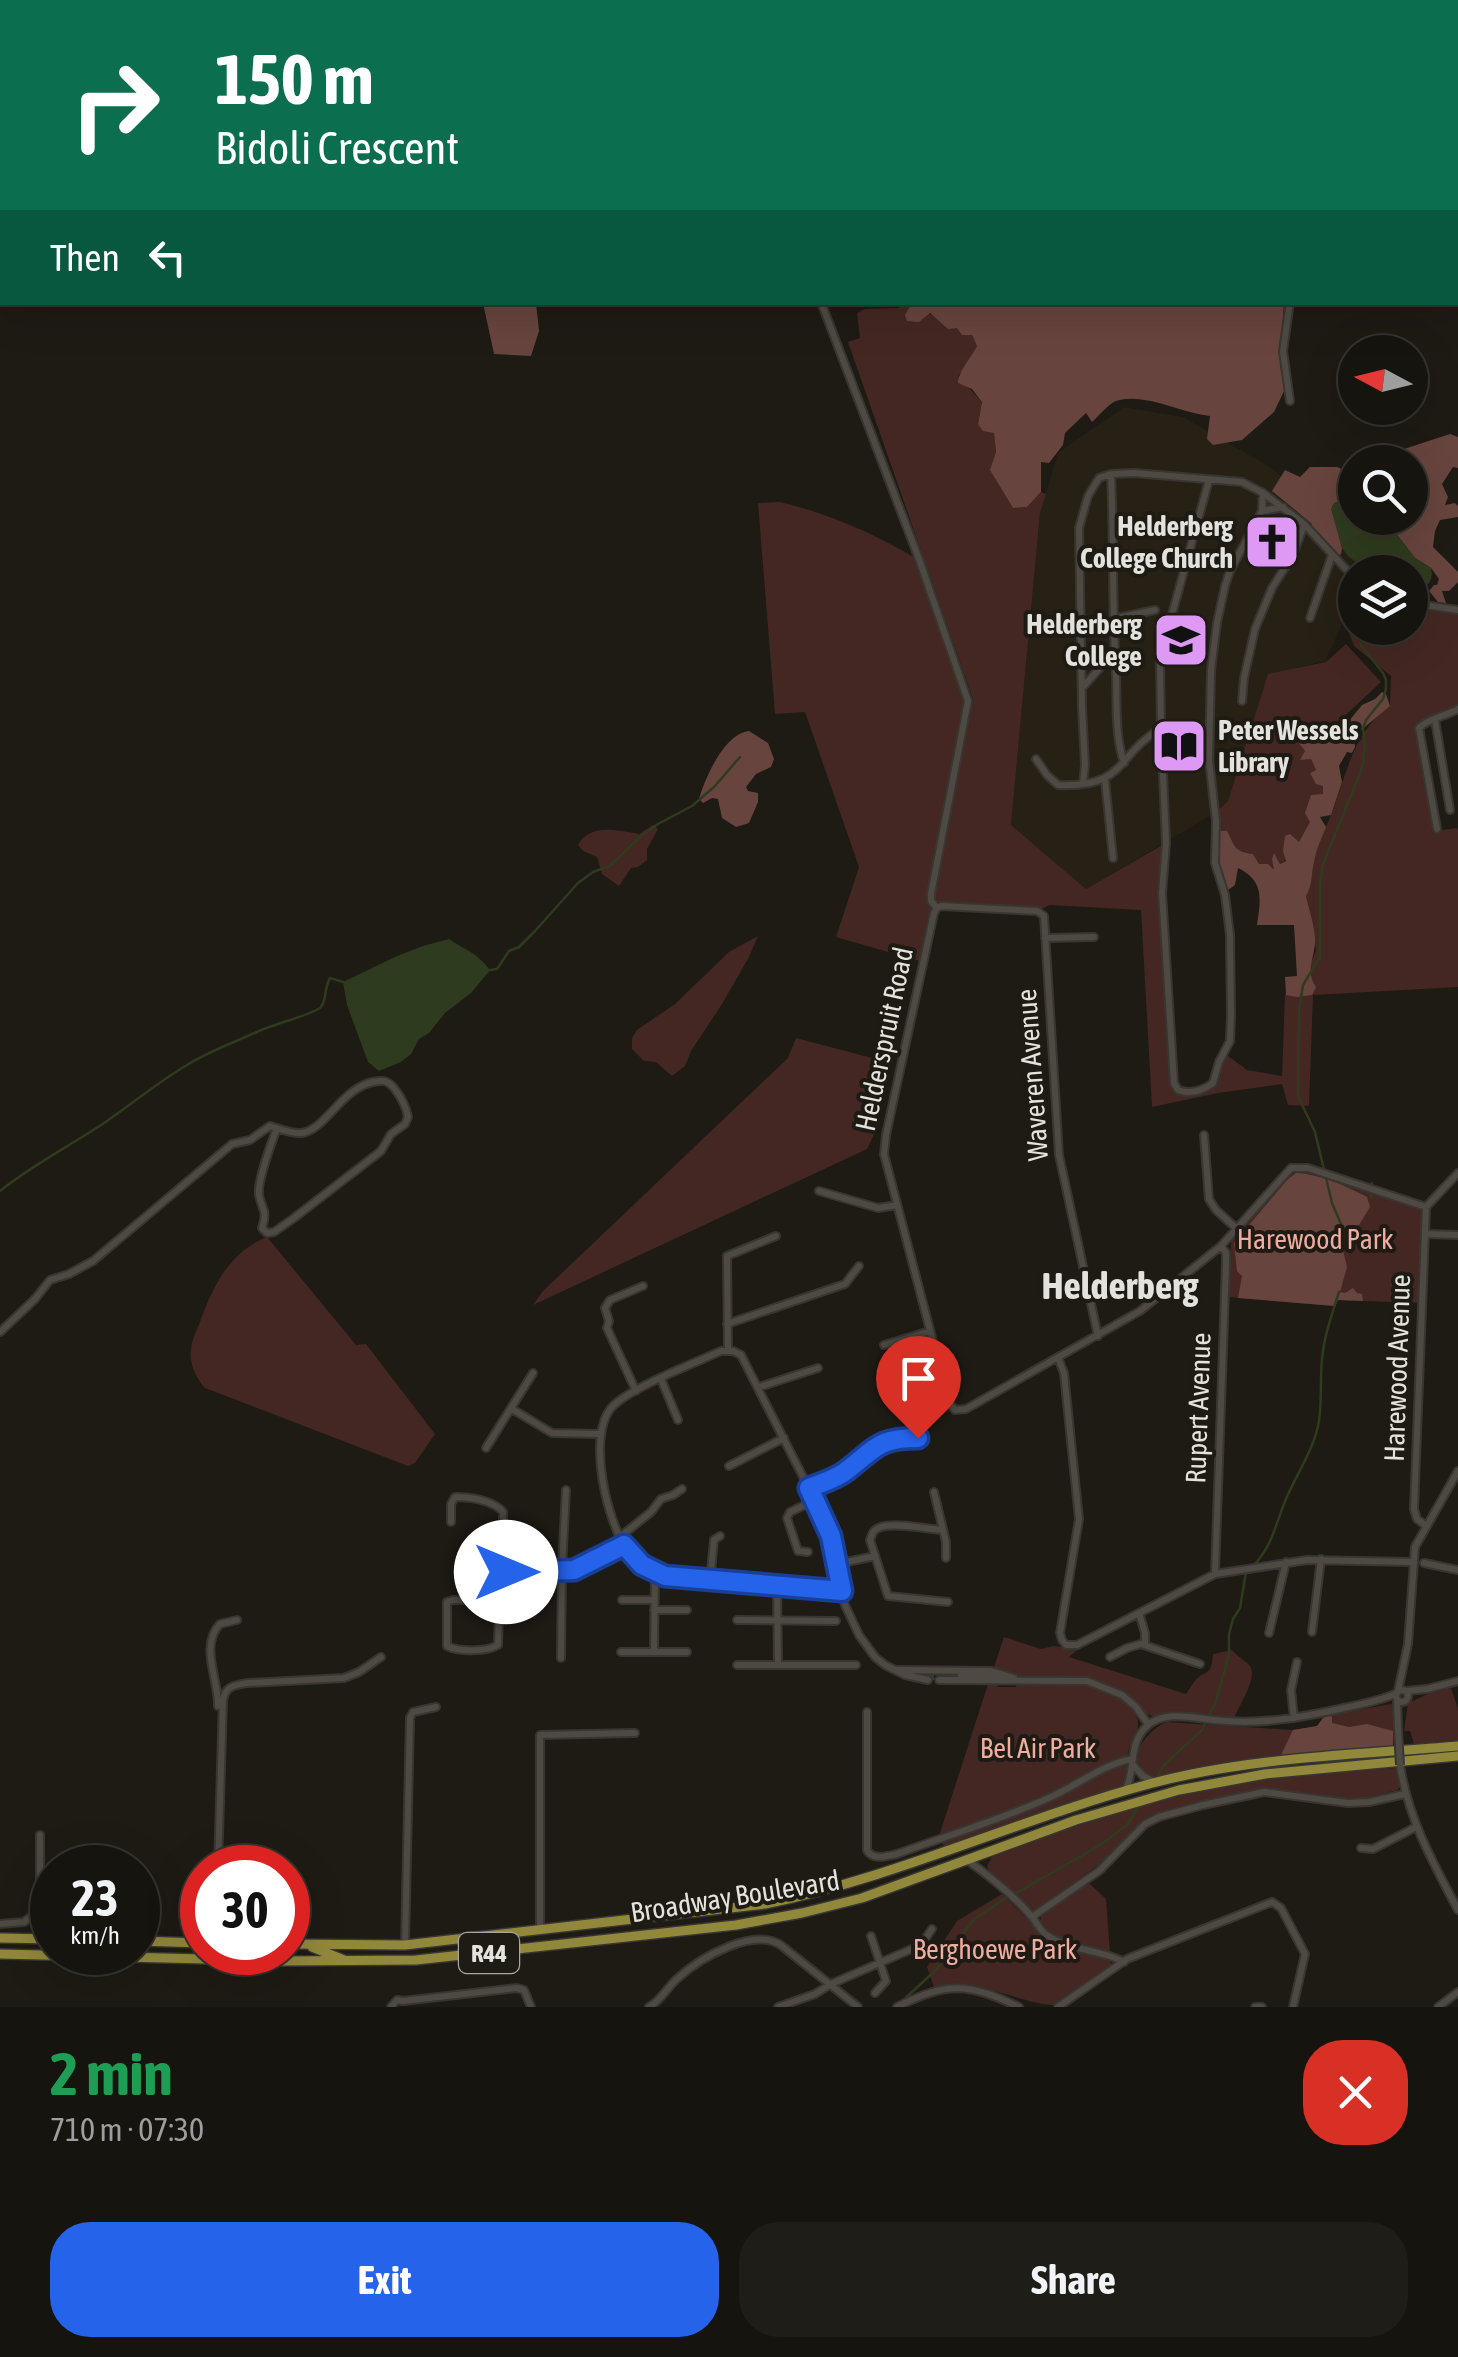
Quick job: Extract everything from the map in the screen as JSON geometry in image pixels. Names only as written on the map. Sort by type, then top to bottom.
[{"type":"main road","name":"Broadway Boulevard","points":[[310,1944],[404,1945],[766,1904],[871,1878],[1156,1782],[1266,1763],[1458,1746]]},
{"type":"main road","name":"Broadway Boulevard","points":[[310,1960],[416,1960],[772,1919],[862,1898],[1092,1815],[1192,1787],[1280,1772],[1458,1756]]},
{"type":"main road","points":[[0,1938],[30,1939]]},
{"type":"main road","points":[[160,1942],[180,1942]]},
{"type":"main road","points":[[168,1942],[168,1958]]},
{"type":"main road","points":[[310,1946],[346,1961]]},
{"type":"main road","name":"Broadway Boulevard","points":[[0,1954],[180,1957]]},
{"type":"street","name":"Helderspruit Road","points":[[822,305],[968,701],[931,894],[936,908],[884,1154],[949,1404],[955,1410],[966,1409],[1058,1358]]},
{"type":"street","points":[[1290,305],[1283,350],[1290,401]]},
{"type":"street","points":[[1083,784],[1080,528],[1092,485],[1106,475],[1134,473],[1234,481],[1264,493],[1282,506],[1338,560]]},
{"type":"street","points":[[1106,475],[1114,536],[1114,652],[1119,747],[1124,763]]},
{"type":"street","points":[[1210,480],[1160,658],[1158,678],[1166,843],[1162,893],[1172,1065],[1175,1087],[1180,1092],[1204,1089],[1213,1083],[1218,1062],[1230,1042],[1230,935],[1225,895],[1215,864],[1216,821],[1209,760],[1210,676],[1224,586],[1262,511],[1264,493]]},
{"type":"street","points":[[1262,511],[1282,506]]},
{"type":"street","points":[[1242,701],[1255,629],[1272,588],[1294,554],[1304,524]]},
{"type":"street","points":[[1310,618],[1332,555]]},
{"type":"street","points":[[1428,605],[1458,610]]},
{"type":"street","points":[[1113,619],[1155,610]]},
{"type":"street","points":[[1083,688],[1114,652]]},
{"type":"street","points":[[1437,830],[1419,729],[1422,724],[1458,709]]},
{"type":"street","points":[[1435,720],[1450,810]]},
{"type":"street","points":[[1036,759],[1055,784],[1104,780],[1161,728]]},
{"type":"street","points":[[1104,780],[1113,858]]},
{"type":"street","points":[[936,908],[1037,910],[1044,916],[1045,938],[1094,937]]},
{"type":"street","name":"Waveren Avenue","points":[[1045,938],[1059,1155],[1098,1336]]},
{"type":"street","points":[[0,1332],[50,1280],[93,1261],[236,1142],[254,1138],[268,1127],[308,1131],[358,1086],[383,1080],[400,1096],[408,1117],[403,1126],[390,1134],[380,1151],[294,1218],[267,1233],[262,1228],[266,1212],[259,1188],[277,1128]]},
{"type":"street","points":[[1204,1136],[1209,1199],[1237,1229]]},
{"type":"street","points":[[1413,1562],[1321,1559],[1215,1574],[1075,1646],[1066,1645],[1060,1633],[1079,1519],[1064,1373],[1058,1358],[1140,1312],[1222,1246],[1296,1166],[1426,1207],[1458,1173]]},
{"type":"street","points":[[819,1191],[878,1208],[897,1205]]},
{"type":"street","name":"Harewood Avenue","points":[[1426,1207],[1414,1509],[1426,1525]]},
{"type":"street","points":[[1425,1234],[1458,1235]]},
{"type":"street","points":[[728,1350],[726,1256],[776,1236]]},
{"type":"street","name":"Rupert Avenue","points":[[1215,1574],[1226,1263],[1222,1246]]},
{"type":"street","points":[[727,1324],[845,1284],[859,1266]]},
{"type":"street","points":[[636,1390],[608,1328],[605,1308],[608,1302],[643,1286]]},
{"type":"street","points":[[884,1345],[930,1331]]},
{"type":"street","points":[[842,1591],[665,1576],[654,1573],[635,1558],[624,1545],[606,1497],[600,1434],[604,1418],[614,1405],[636,1390],[721,1351],[740,1355],[829,1529],[842,1591],[859,1635],[875,1656],[895,1670],[909,1676],[928,1677],[895,1670]]},
{"type":"street","points":[[759,1388],[818,1368]]},
{"type":"street","points":[[486,1448],[533,1373]]},
{"type":"street","points":[[661,1379],[678,1420]]},
{"type":"street","points":[[512,1409],[552,1433],[600,1434]]},
{"type":"street","points":[[728,1466],[784,1438]]},
{"type":"street","points":[[809,1488],[842,1474],[883,1442],[918,1438]]},
{"type":"street","points":[[1458,1471],[1416,1544],[1398,1730],[1404,1790],[1416,1826],[1458,1910]]},
{"type":"street","points":[[620,1536],[661,1499],[682,1489]]},
{"type":"street","points":[[561,1658],[566,1490]]},
{"type":"street","points":[[934,1492],[944,1530],[946,1558]]},
{"type":"street","points":[[451,1522],[454,1498],[501,1508],[506,1556],[534,1559],[544,1571]]},
{"type":"street","points":[[808,1552],[798,1551],[787,1518],[790,1512],[815,1500]]},
{"type":"street","points":[[944,1530],[882,1527],[870,1536],[888,1596],[948,1602]]},
{"type":"street","points":[[710,1581],[714,1540],[720,1536]]},
{"type":"street","points":[[499,1600],[447,1602],[447,1646],[453,1650],[496,1648],[503,1574],[508,1571],[563,1572],[586,1566],[624,1545]]},
{"type":"street","points":[[836,1564],[875,1556]]},
{"type":"street","points":[[1312,1632],[1321,1559]]},
{"type":"street","points":[[1269,1633],[1286,1562]]},
{"type":"street","points":[[1424,1563],[1458,1570]]},
{"type":"street","points":[[654,1573],[654,1651]]},
{"type":"street","points":[[778,1586],[778,1665]]},
{"type":"street","points":[[622,1600],[654,1600]]},
{"type":"street","points":[[654,1610],[688,1610]]},
{"type":"street","points":[[1139,1613],[1145,1645]]},
{"type":"street","points":[[216,1845],[218,1696],[212,1671],[212,1637],[220,1624],[237,1620]]},
{"type":"street","points":[[737,1620],[836,1621]]},
{"type":"street","points":[[1110,1657],[1145,1645],[1200,1664]]},
{"type":"street","points":[[621,1652],[687,1652]]},
{"type":"street","points":[[217,1845],[225,1691],[240,1684],[344,1678],[382,1657]]},
{"type":"street","points":[[1294,1718],[1291,1690],[1296,1662]]},
{"type":"street","points":[[737,1665],[856,1665]]},
{"type":"street","points":[[895,1670],[991,1671],[1002,1677]]},
{"type":"street","points":[[1403,1695],[1404,1670]]},
{"type":"street","points":[[1002,1677],[966,1681],[939,1677],[1002,1677],[1097,1683],[1130,1701],[1148,1724]]},
{"type":"street","points":[[1125,1790],[1131,1778],[1134,1744],[1148,1724],[1169,1717],[1248,1723],[1294,1718],[1458,1681]]},
{"type":"street","points":[[1358,1705],[1390,1692],[1401,1682]]},
{"type":"street","points":[[1370,1701],[1403,1695]]},
{"type":"street","points":[[404,1945],[410,1718],[413,1712],[436,1707]]},
{"type":"street","points":[[867,1712],[866,1850],[879,1857],[1004,1816],[1052,1797],[1115,1763],[1132,1761]]},
{"type":"street","points":[[540,1931],[540,1735],[635,1733]]},
{"type":"street","points":[[1132,1761],[1142,1776],[1156,1782]]},
{"type":"street","points":[[1032,1917],[1107,1865],[1151,1820],[1264,1792],[1348,1803],[1404,1790]]},
{"type":"street","points":[[1361,1848],[1374,1849],[1416,1826]]},
{"type":"street","points":[[0,1924],[24,1922],[38,1910],[40,1836]]},
{"type":"street","points":[[986,1874],[989,1852]]},
{"type":"street","points":[[967,1860],[1052,1939],[1124,1962]]},
{"type":"street","points":[[1058,2007],[1124,1962],[1272,1902],[1281,1908],[1305,1954],[1292,2007]]},
{"type":"street","points":[[781,2007],[920,1945],[932,1928]]},
{"type":"street","points":[[871,1936],[886,1981],[875,1994]]},
{"type":"street","points":[[650,2007],[680,1975],[742,1941],[774,1940],[858,2007]]},
{"type":"street","points":[[391,2007],[394,2001],[404,2004],[522,1988],[531,2007]]},
{"type":"street","points":[[898,2006],[929,1992],[958,1988],[981,1992],[1019,2007]]},
{"type":"street","points":[[1438,2007],[1458,1992]]},
{"type":"street","points":[[470,1994],[472,2007]]},
{"type":"shaded area","name":"Helderberg College","points":[[1124,407],[1183,417],[1270,467],[1338,523],[1338,535],[1352,535],[1375,554],[1338,555],[1338,633],[1325,661],[1268,675],[1228,801],[1215,813],[1086,889],[1011,825],[1040,513],[1058,453]]},
{"type":"shaded area","points":[[1338,501],[1338,534],[1331,509]]},
{"type":"shaded area","points":[[1338,535],[1397,535],[1413,555],[1347,555]]},
{"type":"shaded area","points":[[449,939],[490,970],[471,993],[419,1039],[411,1054],[379,1071],[368,1062],[347,1005],[343,982],[397,956]]},
{"type":"green space","points":[[483,305],[536,305],[539,331],[531,356],[494,354]]},
{"type":"green space","points":[[911,305],[1284,305],[1280,366],[1286,387],[1274,412],[1242,440],[1213,445],[1207,439],[1210,416],[1163,404],[1138,399],[1116,401],[1092,422],[1086,413],[1065,433],[1063,445],[1049,463],[1041,462],[1041,492],[1027,507],[1013,508],[990,470],[996,452],[994,433],[983,431],[978,424],[982,402],[972,389],[958,383],[977,346],[972,335],[962,335],[957,328],[948,329],[930,313],[919,322],[907,321],[905,315]]},
{"type":"green space","points":[[912,305],[972,335],[977,346],[958,376],[982,402],[978,424],[994,432],[996,452],[991,470],[1013,508],[1027,507],[1041,492],[1046,494],[1040,513],[1011,825],[1086,889],[1166,843],[1162,893],[1174,1083],[1185,1093],[1213,1083],[1224,1053],[1247,1070],[1282,1076],[1285,994],[1311,980],[1310,965],[1316,950],[1306,896],[1316,851],[1354,751],[1369,726],[1390,706],[1391,676],[1354,645],[1428,645],[1428,608],[1458,612],[1458,708],[1420,723],[1418,737],[1434,831],[1458,831],[1458,987],[1313,995],[1309,1106],[1288,1105],[1282,1084],[1152,1107],[1141,910],[936,904],[933,900],[973,699],[848,342],[860,338],[857,313]]},
{"type":"green space","points":[[1450,434],[1458,437],[1458,468],[1453,467],[1442,484],[1448,497],[1445,505],[1455,503],[1458,517],[1440,520],[1433,547],[1458,572],[1458,582],[1449,591],[1442,591],[1446,603],[1438,602],[1429,591],[1439,579],[1428,566],[1428,555],[1413,555],[1397,535],[1428,535],[1428,445],[1416,445]]},
{"type":"green space","points":[[1310,467],[1338,467],[1338,503],[1332,506],[1342,548],[1338,556],[1319,539],[1311,523],[1272,491],[1285,470],[1300,477]]},
{"type":"green space","points":[[780,502],[852,526],[919,560],[968,705],[931,894],[936,908],[923,962],[836,937],[859,867],[805,712],[775,714],[758,503]]},
{"type":"green space","points":[[1347,645],[1381,682],[1319,740],[1299,719],[1288,730],[1305,751],[1305,760],[1311,758],[1316,770],[1310,773],[1323,786],[1323,795],[1294,851],[1280,864],[1275,855],[1275,872],[1259,864],[1253,854],[1238,850],[1227,831],[1216,831],[1215,813],[1228,801],[1268,674],[1326,662]]},
{"type":"green space","points":[[1382,692],[1390,706],[1354,736],[1352,753],[1347,752],[1339,766],[1342,782],[1331,815],[1320,817],[1326,827],[1306,896],[1314,933],[1311,969],[1316,987],[1312,995],[1286,995],[1285,977],[1297,976],[1294,925],[1257,925],[1259,891],[1238,868],[1235,885],[1228,890],[1219,861],[1220,831],[1227,831],[1236,847],[1253,854],[1259,864],[1268,864],[1274,870],[1274,853],[1280,864],[1286,861],[1285,836],[1290,834],[1299,842],[1310,822],[1305,813],[1311,795],[1323,794],[1323,786],[1316,784],[1310,773],[1316,770],[1311,759],[1300,760],[1305,751],[1287,729],[1296,721],[1304,724],[1308,736],[1319,740],[1336,733],[1337,723],[1349,721],[1362,705]]},
{"type":"green space","points":[[749,731],[768,743],[774,759],[771,767],[756,774],[746,787],[758,793],[758,802],[749,823],[736,827],[722,818],[718,799],[703,803],[699,799],[724,748]]},
{"type":"green space","points":[[653,825],[658,829],[647,849],[647,860],[631,868],[619,886],[602,874],[597,857],[578,845],[589,833],[613,830],[639,834]]},
{"type":"green space","points":[[758,936],[685,1066],[672,1076],[656,1062],[644,1061],[632,1049],[637,1030],[675,1004],[729,952]]},
{"type":"green space","points":[[796,1038],[891,1063],[876,1130],[867,1149],[533,1305],[543,1291],[788,1058]]},
{"type":"green space","name":"Harewood Park","points":[[1304,1170],[1423,1210],[1420,1303],[1338,1300],[1335,1306],[1228,1297],[1231,1241],[1288,1175]]},
{"type":"green space","name":"Harewood Park","points":[[1296,1173],[1324,1178],[1367,1197],[1370,1207],[1359,1225],[1344,1231],[1341,1242],[1347,1267],[1340,1292],[1353,1288],[1362,1294],[1363,1301],[1338,1300],[1335,1306],[1238,1298],[1242,1276],[1237,1271],[1234,1243]]},
{"type":"green space","points":[[267,1237],[356,1345],[366,1344],[435,1434],[415,1463],[408,1466],[205,1388],[200,1382],[194,1372],[191,1350],[211,1296],[233,1261]]},
{"type":"green space","name":"Bel Air Park","points":[[1004,1637],[1041,1649],[1078,1649],[1069,1657],[1186,1694],[1209,1670],[1213,1654],[1232,1650],[1250,1666],[1252,1673],[1234,1718],[1177,1712],[1152,1716],[1143,1712],[1128,1694],[1100,1681],[1086,1677],[1018,1677],[993,1670]]},
{"type":"green space","name":"Bel Air Park","points":[[1017,1682],[1091,1685],[1129,1706],[1138,1724],[1129,1748],[1127,1781],[944,1848],[940,1833],[988,1684],[1016,1687]]},
{"type":"green space","points":[[1451,1688],[1458,1709],[1458,1740],[1414,1744],[1410,1731],[1404,1731],[1408,1703]]},
{"type":"green space","name":"Bel Air Park","points":[[1395,1706],[1393,1746],[1242,1761],[1155,1777],[1144,1773],[1136,1758],[1143,1741],[1167,1722],[1293,1730],[1317,1726],[1329,1715]]},
{"type":"green space","points":[[1329,1715],[1332,1723],[1349,1727],[1367,1724],[1393,1731],[1393,1746],[1280,1757],[1293,1730],[1317,1726]]},
{"type":"green space","points":[[1396,1768],[1398,1790],[1361,1799],[1252,1790],[1152,1816],[1105,1860],[1036,1910],[1029,1910],[987,1866],[992,1857],[1171,1797],[1271,1779]]},
{"type":"green space","points":[[1089,1883],[1106,1899],[1110,1953],[1063,1940],[1040,1923],[1041,1916]]},
{"type":"green space","name":"Berghoewe Park","points":[[1002,1894],[1050,1941],[1106,1958],[1112,1964],[1110,1969],[1057,2005],[968,1986],[934,1987],[927,1967],[957,1921]]},
{"type":"waterway","points":[[1344,1231],[1332,1203],[1315,1132],[1298,1096],[1299,1010],[1303,985],[1320,957],[1323,864],[1363,764],[1366,720],[1386,689],[1383,673],[1361,645]]},
{"type":"waterway","points":[[490,970],[497,969],[509,951],[519,947],[578,883],[610,866],[658,824],[692,806],[740,757]]},
{"type":"waterway","points":[[0,1191],[187,1065],[263,1029],[317,1010],[323,1004],[330,978],[343,982]]},
{"type":"waterway","points":[[1371,1198],[1372,1183]]},
{"type":"waterway","points":[[1252,1567],[1269,1543],[1317,1432],[1323,1350],[1339,1292]]},
{"type":"waterway","points":[[1208,1717],[1229,1655],[1229,1634],[1240,1608],[1246,1572]]},
{"type":"waterway","points":[[1157,1777],[1205,1723]]},
{"type":"waterway","points":[[1013,1895],[1102,1844],[1127,1825],[1141,1803]]},
{"type":"waterway","points":[[901,2002],[937,1969],[973,1920],[1006,1898]]},
{"type":"tunnel","points":[[928,1677],[939,1677]]},
{"type":"place","name":"Helderberg College Church","points":[[1272,542]]},
{"type":"place","name":"Helderberg College","points":[[1181,640]]},
{"type":"place","name":"Peter Wessels Library","points":[[1179,746]]},
{"type":"district","name":"Helderberg","points":[[1120,1286]]},
{"type":"route","points":[[506,1572],[574,1570],[624,1545],[642,1565],[665,1576],[842,1591],[831,1536],[809,1488],[842,1474],[883,1442],[918,1438]]}]
